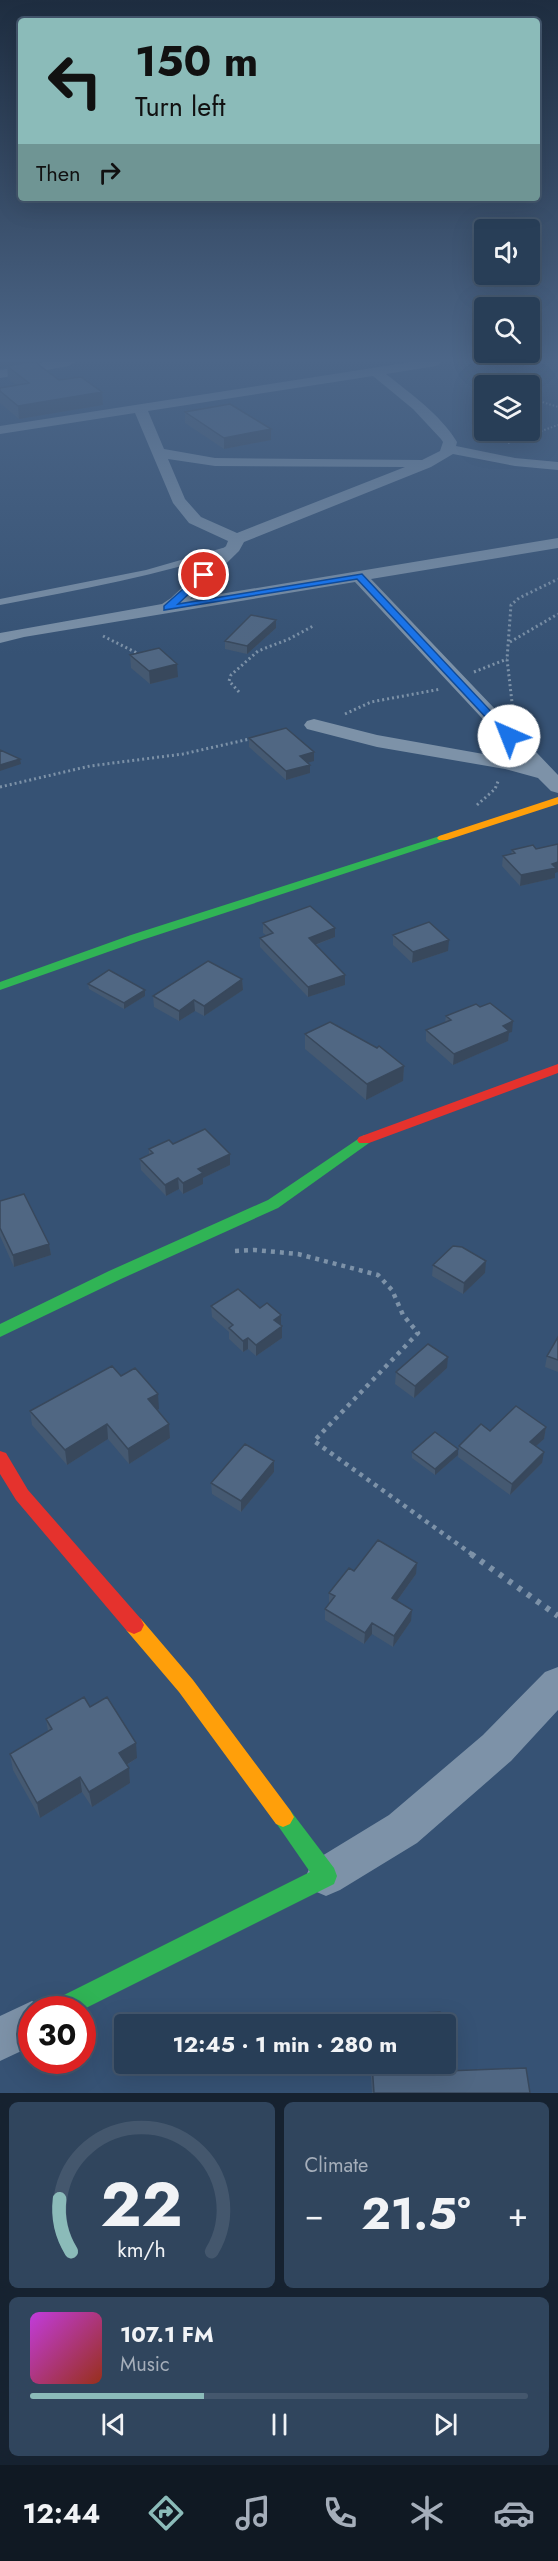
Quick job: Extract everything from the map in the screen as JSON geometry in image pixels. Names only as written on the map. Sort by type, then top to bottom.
[{"type":"street","points":[[161,460],[178,500],[195,520],[235,544]]},
{"type":"street","points":[[193,460],[215,462],[426,464]]},
{"type":"street","points":[[167,608],[187,592],[235,544],[436,460]]},
{"type":"street","points":[[504,460],[558,466]]},
{"type":"street","points":[[365,583],[558,543]]},
{"type":"street","points":[[474,574],[558,557]]},
{"type":"street","points":[[0,638],[167,608],[365,583],[452,578]]},
{"type":"street","points":[[365,583],[552,781]]},
{"type":"street","points":[[314,725],[377,741],[513,764],[552,781]]},
{"type":"street","points":[[0,986],[124,942],[558,800]]},
{"type":"street","points":[[0,1331],[189,1241],[273,1204],[356,1144],[558,1068]]},
{"type":"street","points":[[0,1458],[22,1495],[186,1686],[326,1876]]},
{"type":"street","points":[[86,1996],[326,1876],[403,1829],[497,1748],[558,1684]]},
{"type":"street","points":[[0,2039],[18,2030]]},
{"type":"lane","points":[[0,602],[154,573],[188,564],[235,544]]},
{"type":"path","points":[[509,642],[558,614]]},
{"type":"path","points":[[239,692],[229,681],[231,675],[258,651],[289,639],[315,625]]},
{"type":"path","points":[[100,634],[143,656]]},
{"type":"path","points":[[314,725],[360,710],[371,702],[437,691],[455,680],[507,659]]},
{"type":"path","points":[[0,787],[90,766],[183,754],[259,737]]},
{"type":"path","points":[[189,1241],[220,1252],[255,1250],[298,1254],[378,1275],[392,1290],[403,1316],[418,1333],[314,1441],[558,1616]]},
{"type":"building","points":[[251,615],[276,620],[247,646],[225,641]]},
{"type":"building","points":[[159,648],[177,664],[149,671],[130,655]]},
{"type":"building","points":[[286,728],[314,752],[300,756],[310,765],[286,771],[249,738]]},
{"type":"building","points":[[0,750],[20,759],[0,765]]},
{"type":"building","points":[[558,844],[558,862],[552,864],[556,868],[521,875],[503,856],[515,853],[512,850],[533,845],[536,849]]},
{"type":"building","points":[[310,906],[335,928],[309,938],[345,975],[308,987],[260,938],[273,933],[263,923]]},
{"type":"building","points":[[429,922],[449,940],[413,952],[393,935]]},
{"type":"building","points":[[208,961],[242,979],[204,1006],[194,1000],[179,1011],[153,996]]},
{"type":"building","points":[[109,970],[145,990],[124,1003],[88,984]]},
{"type":"building","points":[[490,1003],[513,1021],[503,1026],[509,1031],[454,1054],[426,1030],[451,1020],[446,1016],[476,1004],[480,1007]]},
{"type":"building","points":[[330,1022],[377,1048],[379,1046],[404,1066],[367,1084],[305,1034]]},
{"type":"building","points":[[205,1129],[230,1154],[198,1169],[203,1173],[183,1183],[178,1178],[165,1185],[140,1159],[153,1153],[149,1149],[169,1140],[173,1144]]},
{"type":"building","points":[[24,1194],[49,1244],[13,1255],[0,1228],[0,1201]]},
{"type":"building","points":[[453,1246],[462,1247],[486,1261],[464,1283],[433,1265]]},
{"type":"building","points":[[238,1289],[260,1308],[267,1303],[281,1315],[274,1320],[282,1326],[256,1345],[248,1338],[243,1341],[229,1328],[233,1325],[211,1306]]},
{"type":"building","points":[[558,1337],[558,1360],[547,1356]]},
{"type":"building","points":[[428,1344],[448,1357],[415,1386],[396,1372]]},
{"type":"building","points":[[112,1366],[121,1376],[135,1368],[158,1394],[148,1399],[169,1424],[128,1449],[107,1424],[65,1450],[30,1411]]},
{"type":"building","points":[[516,1406],[546,1427],[530,1442],[544,1452],[512,1484],[459,1446],[481,1424],[490,1431]]},
{"type":"building","points":[[435,1432],[458,1449],[435,1469],[412,1452]]},
{"type":"building","points":[[245,1444],[274,1461],[241,1501],[211,1483]]},
{"type":"building","points":[[378,1540],[417,1563],[392,1598],[412,1610],[394,1636],[372,1623],[365,1633],[325,1609],[335,1596],[329,1593],[349,1568],[354,1571]]},
{"type":"building","points":[[84,1697],[90,1707],[107,1697],[136,1743],[119,1753],[129,1768],[89,1792],[80,1777],[37,1803],[10,1754],[52,1729],[46,1719]]},
{"type":"building","points":[[440,2012],[440,2014],[404,2014]]},
{"type":"building","points":[[526,2068],[530,2093],[374,2093],[373,2074],[456,2074],[456,2071]]},
{"type":"traffic: fast","points":[[0,986],[135,938],[443,838]]},
{"type":"traffic: fast","points":[[0,1331],[115,1275],[273,1204],[364,1140]]},
{"type":"traffic: fast","points":[[86,1996],[326,1876],[283,1817]]},
{"type":"traffic: slow","points":[[443,838],[558,800]]},
{"type":"traffic: slow","points":[[134,1625],[186,1686],[283,1817]]},
{"type":"traffic: jam","points":[[364,1140],[558,1068]]},
{"type":"traffic: jam","points":[[0,1458],[22,1495],[134,1625]]},
{"type":"route","points":[[204,575],[177,602],[167,608],[359,576],[509,736]]}]
